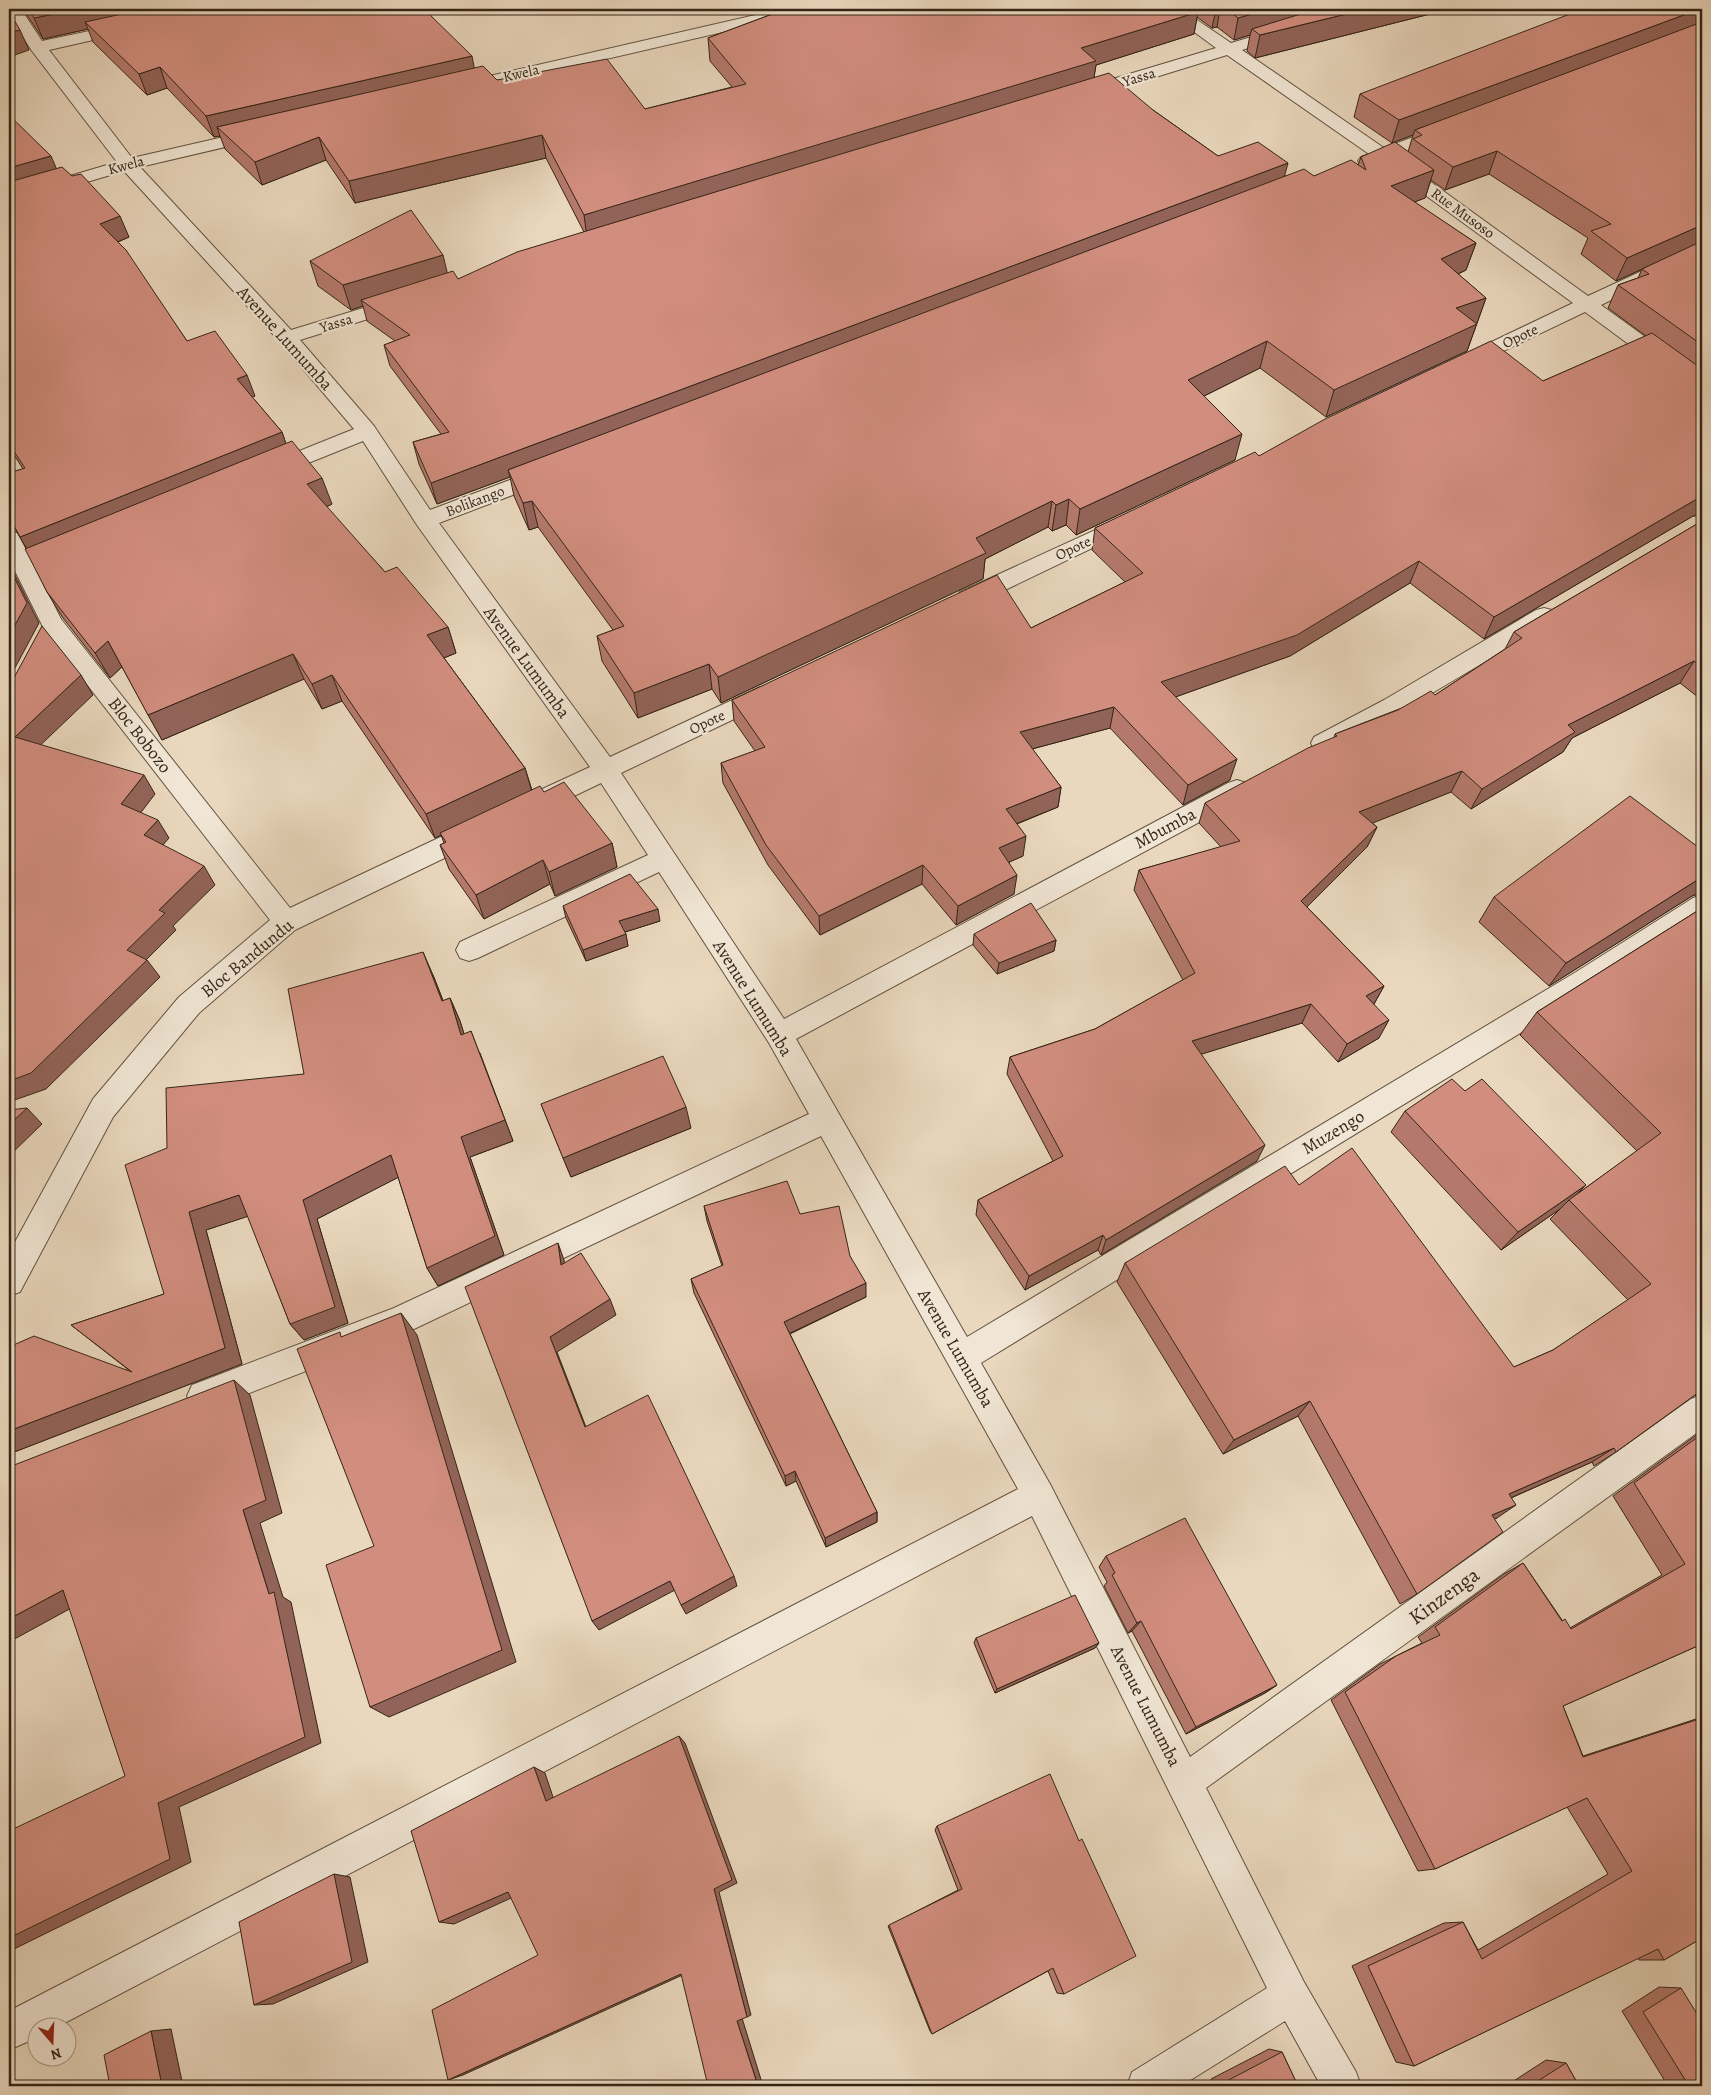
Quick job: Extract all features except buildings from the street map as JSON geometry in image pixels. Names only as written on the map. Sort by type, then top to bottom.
[{"type":"street","name":"Avenue Lumumba","points":[[13,9],[38,47],[128,164],[286,338],[367,431],[425,520],[606,770],[779,1036],[1039,1495],[1291,1995],[1342,2086]]},
{"type":"street","name":"Kwela","points":[[445,91],[801,9]]},
{"type":"street","name":"Rue Musoso","points":[[1171,9],[1382,155],[1702,388]]},
{"type":"street","points":[[38,47],[145,24]]},
{"type":"street","name":"Yassa","points":[[1067,99],[1304,26]]},
{"type":"street","points":[[1354,166],[1464,124]]},
{"type":"street","name":"Kwela","points":[[9,200],[128,164],[272,131]]},
{"type":"street","name":"Opote","points":[[1444,372],[1702,249]]},
{"type":"street","name":"Yassa","points":[[286,338],[420,297]]},
{"type":"street","points":[[247,480],[367,431]]},
{"type":"street","name":"Bolikango","points":[[425,520],[564,467]]},
{"type":"street","name":"Opote","points":[[948,607],[1146,513]]},
{"type":"street","name":"Bloc Bobozo","points":[[9,538],[34,567],[52,623],[286,922]]},
{"type":"street","points":[[1305,753],[1392,706],[1560,607]]},
{"type":"street","points":[[39,648],[52,623]]},
{"type":"street","name":"Opote","points":[[606,770],[786,684]]},
{"type":"street","name":"Bloc Bandundu","points":[[9,1282],[103,1108],[189,1006],[286,922],[606,770]]},
{"type":"street","name":"Mbumba","points":[[779,1036],[1261,777]]},
{"type":"street","points":[[469,950],[663,858]]},
{"type":"street","name":"Muzengo","points":[[962,1357],[1584,980],[1702,905]]},
{"type":"street","points":[[174,1408],[403,1319],[825,1120]]},
{"type":"street","name":"Kinzenga","points":[[1185,1782],[1702,1410]]},
{"type":"street","points":[[9,2031],[1039,1495]]},
{"type":"street","points":[[1146,2086],[1291,1995]]}]
